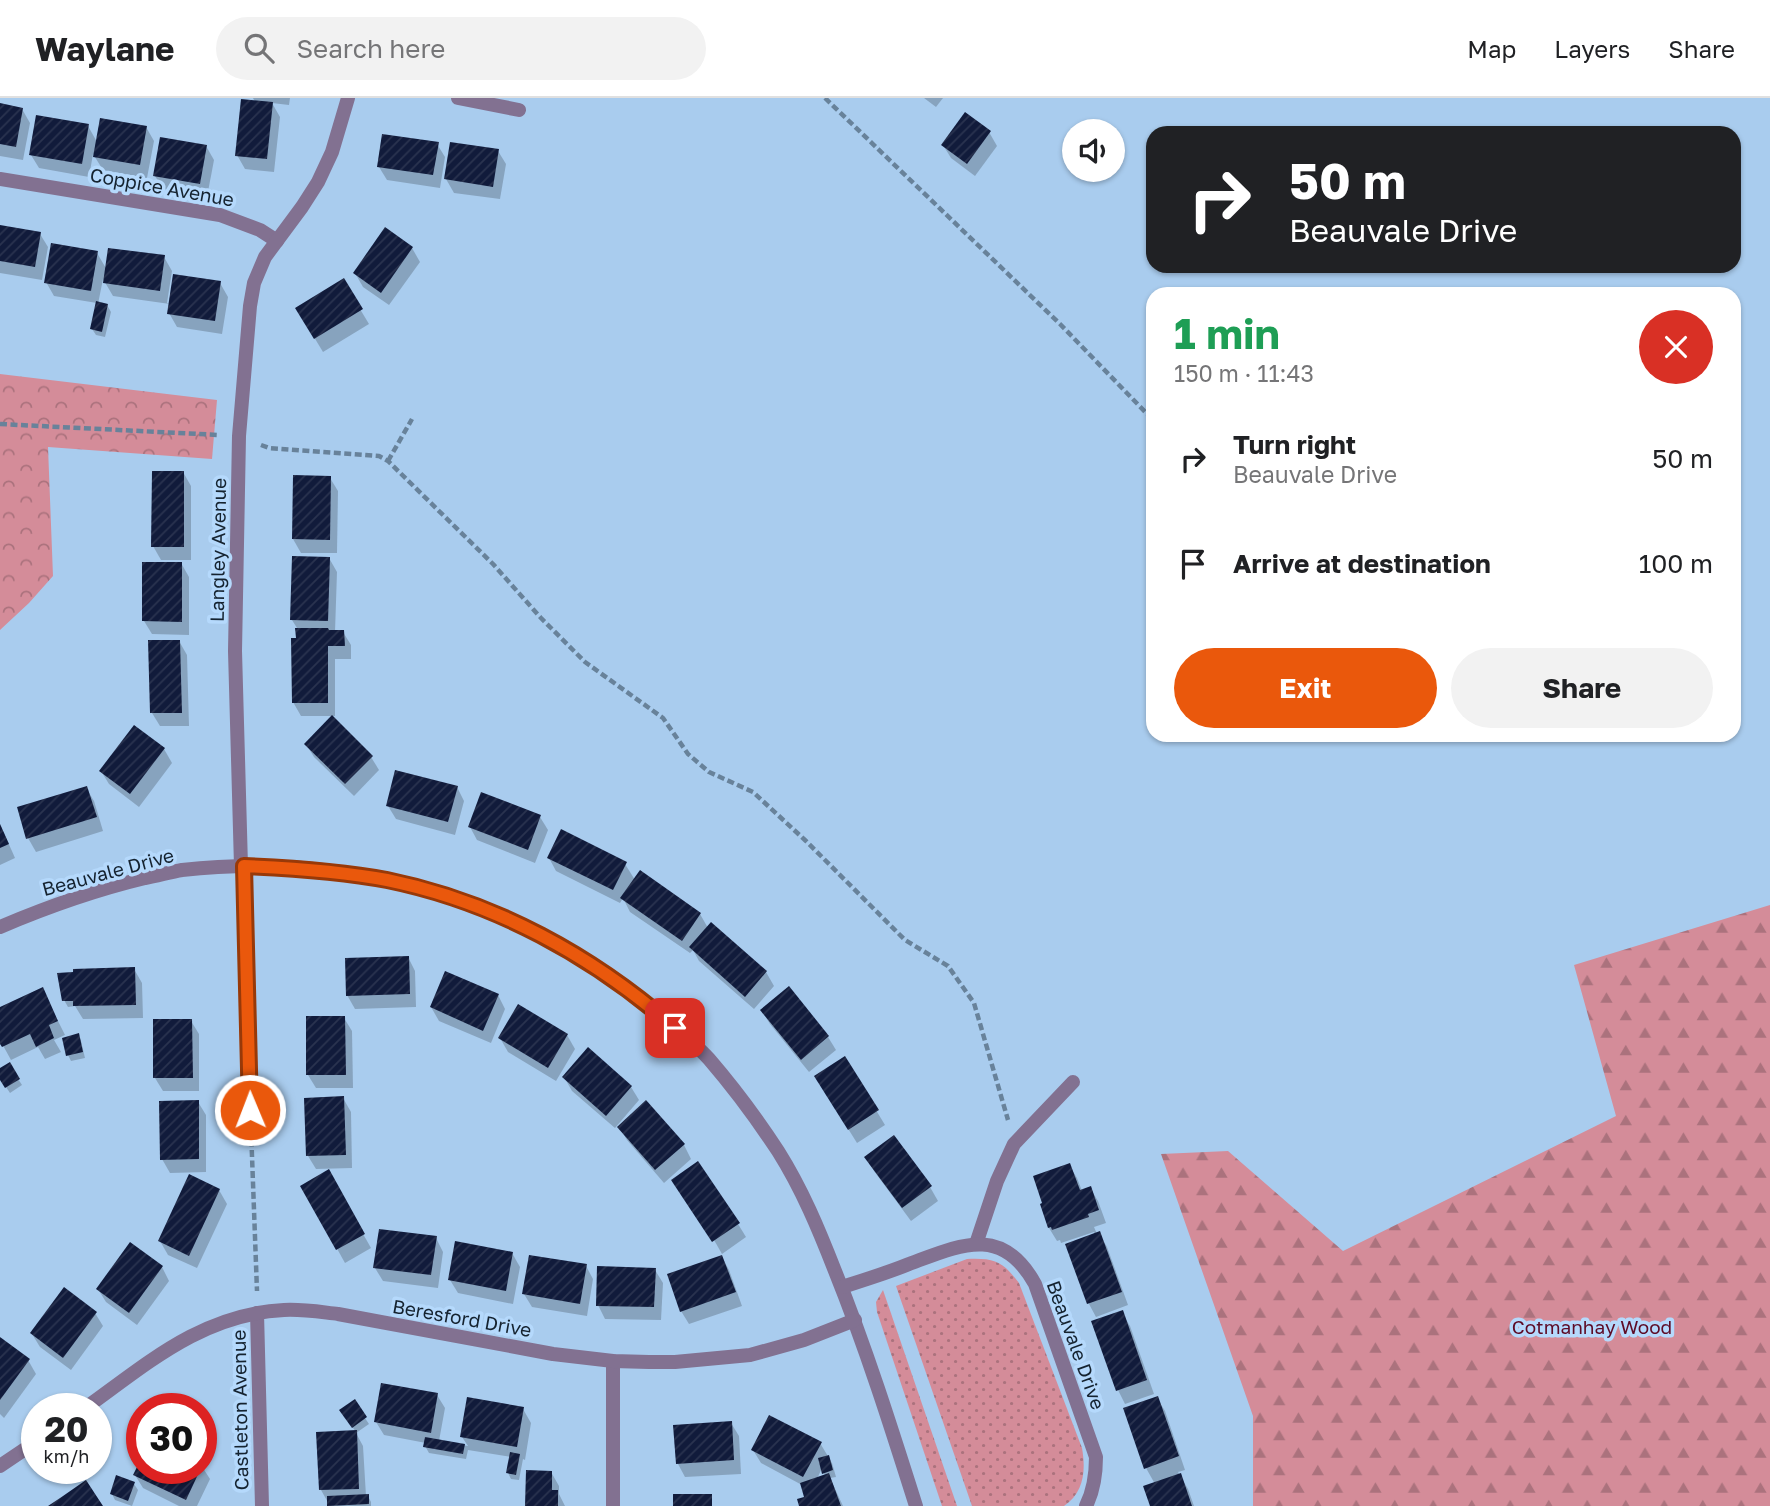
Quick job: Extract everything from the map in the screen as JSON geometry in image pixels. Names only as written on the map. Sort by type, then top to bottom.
[{"type":"street","points":[[276,241],[318,182],[332,152],[348,98]]},
{"type":"street","points":[[458,98],[519,110]]},
{"type":"street","name":"Coppice Avenue","points":[[0,179],[220,215],[260,230],[276,241]]},
{"type":"street","name":"Langley Avenue","points":[[250,1110],[235,651],[239,436],[254,283],[265,257],[276,241]]},
{"type":"street","name":"Beauvale Drive","points":[[0,926],[77,897],[178,870],[242,866],[285,868],[354,875],[450,897],[500,915],[582,958],[658,1014],[707,1058],[779,1153],[814,1218],[855,1320],[916,1506]]},
{"type":"street","points":[[976,1244],[997,1181],[1014,1144],[1073,1082]]},
{"type":"street","name":"Beauvale Drive","points":[[842,1287],[957,1246],[976,1244],[996,1247],[1013,1255],[1026,1268],[1035,1284],[1096,1457],[1096,1475],[1086,1506]]},
{"type":"street","name":"Beresford Drive","points":[[106,1393],[186,1338],[223,1322],[257,1313],[283,1310],[307,1310],[553,1354],[612,1361],[675,1362],[750,1355],[804,1340],[855,1320]]},
{"type":"street","name":"Castleton Avenue","points":[[257,1313],[262,1506]]},
{"type":"street","points":[[612,1361],[613,1506]]},
{"type":"street","points":[[0,1466],[21,1452]]},
{"type":"path","points":[[825,98],[1060,324],[1146,413]]},
{"type":"path","points":[[388,461],[412,419]]},
{"type":"path","points":[[0,424],[239,436],[269,447],[379,456],[388,461],[493,564],[585,662],[663,718],[688,754],[709,772],[753,792],[905,940],[948,966],[975,1003],[1014,1144]]},
{"type":"path","points":[[250,1110],[257,1313]]},
{"type":"green space","points":[[0,374],[217,400],[212,459],[48,447],[53,576],[0,630]]},
{"type":"green space","name":"Cotmanhay Wood","points":[[1770,905],[1770,1506],[1253,1506],[1253,1416],[1161,1154],[1228,1151],[1343,1251],[1616,1116],[1574,965]]},
{"type":"green space","points":[[967,1259],[997,1262],[1019,1283],[1082,1448],[1084,1465],[1080,1488],[1064,1506],[972,1506],[896,1286]]},
{"type":"green space","points":[[883,1290],[957,1506],[942,1506],[877,1312],[876,1302]]},
{"type":"building","points":[[241,99],[273,102],[267,159],[235,156]]},
{"type":"building","points":[[0,103],[23,108],[16,147],[0,144]]},
{"type":"building","points":[[965,112],[991,131],[967,164],[941,145]]},
{"type":"building","points":[[36,115],[89,124],[82,164],[29,155]]},
{"type":"building","points":[[100,118],[147,126],[140,165],[93,157]]},
{"type":"building","points":[[382,134],[439,142],[433,175],[377,167]]},
{"type":"building","points":[[160,137],[207,145],[200,184],[153,176]]},
{"type":"building","points":[[450,142],[499,149],[493,187],[444,179]]},
{"type":"building","points":[[0,225],[41,232],[35,267],[0,261]]},
{"type":"building","points":[[385,227],[413,247],[381,293],[353,273]]},
{"type":"building","points":[[51,243],[98,251],[91,291],[44,283]]},
{"type":"building","points":[[108,248],[165,255],[160,291],[103,283]]},
{"type":"building","points":[[173,274],[221,281],[215,321],[167,314]]},
{"type":"building","points":[[344,278],[363,309],[314,339],[295,308]]},
{"type":"building","points":[[96,301],[108,304],[102,332],[90,329]]},
{"type":"building","points":[[152,471],[184,471],[184,547],[151,547]]},
{"type":"building","points":[[293,475],[331,476],[330,540],[292,539]]},
{"type":"building","points":[[292,556],[330,557],[328,621],[290,620]]},
{"type":"building","points":[[142,562],[182,562],[182,622],[142,621]]},
{"type":"building","points":[[295,628],[344,630],[345,646],[328,646],[328,703],[292,703],[291,638],[296,638]]},
{"type":"building","points":[[148,640],[180,640],[182,713],[150,713]]},
{"type":"building","points":[[332,715],[373,756],[345,784],[304,744]]},
{"type":"building","points":[[134,725],[165,748],[130,794],[99,771]]},
{"type":"building","points":[[395,770],[458,786],[448,822],[386,806]]},
{"type":"building","points":[[87,786],[97,817],[26,839],[17,807]]},
{"type":"building","points":[[481,792],[541,815],[528,850],[468,827]]},
{"type":"building","points":[[0,824],[9,844],[0,848]]},
{"type":"building","points":[[561,829],[627,862],[613,890],[547,858]]},
{"type":"building","points":[[640,870],[701,913],[682,941],[620,898]]},
{"type":"building","points":[[711,922],[767,971],[745,997],[689,947]]},
{"type":"building","points":[[409,956],[410,994],[346,996],[345,958]]},
{"type":"building","points":[[135,967],[136,1005],[73,1006],[73,1001],[62,1001],[57,973],[73,972],[73,969]]},
{"type":"building","points":[[445,971],[499,994],[483,1031],[430,1007]]},
{"type":"building","points":[[789,986],[829,1036],[801,1060],[760,1010]]},
{"type":"building","points":[[43,987],[58,1021],[49,1025],[54,1038],[36,1047],[30,1034],[2,1047],[0,1007]]},
{"type":"building","points":[[518,1004],[568,1034],[548,1068],[498,1038]]},
{"type":"building","points":[[306,1016],[345,1016],[346,1075],[306,1075]]},
{"type":"building","points":[[153,1019],[192,1019],[193,1078],[153,1078]]},
{"type":"building","points":[[79,1033],[83,1052],[66,1056],[62,1038]]},
{"type":"building","points":[[588,1047],[632,1086],[606,1116],[562,1077]]},
{"type":"building","points":[[845,1056],[879,1110],[848,1130],[814,1076]]},
{"type":"building","points":[[10,1062],[20,1079],[5,1088],[0,1080],[0,1068]]},
{"type":"building","points":[[344,1096],[346,1155],[306,1156],[304,1098]]},
{"type":"building","points":[[199,1100],[199,1159],[160,1160],[159,1101]]},
{"type":"building","points":[[646,1100],[685,1144],[655,1170],[617,1127]]},
{"type":"building","points":[[894,1135],[932,1186],[902,1208],[864,1157]]},
{"type":"building","points":[[698,1161],[740,1223],[712,1242],[671,1180]]},
{"type":"building","points":[[1070,1163],[1080,1190],[1091,1186],[1099,1210],[1088,1214],[1089,1217],[1052,1230],[1051,1227],[1048,1228],[1033,1176]]},
{"type":"building","points":[[329,1169],[365,1234],[336,1250],[300,1186]]},
{"type":"building","points":[[189,1174],[220,1189],[189,1256],[158,1241]]},
{"type":"building","points":[[379,1229],[437,1236],[431,1275],[373,1268]]},
{"type":"building","points":[[1100,1231],[1122,1292],[1087,1304],[1065,1244]]},
{"type":"building","points":[[455,1241],[513,1252],[506,1291],[448,1280]]},
{"type":"building","points":[[130,1242],[163,1266],[129,1313],[96,1289]]},
{"type":"building","points":[[529,1255],[587,1264],[580,1304],[522,1294]]},
{"type":"building","points":[[722,1255],[736,1292],[680,1312],[667,1274]]},
{"type":"building","points":[[597,1266],[656,1268],[654,1307],[596,1306]]},
{"type":"building","points":[[64,1287],[97,1312],[63,1358],[30,1333]]},
{"type":"building","points":[[1123,1310],[1147,1380],[1116,1391],[1091,1321]]},
{"type":"building","points":[[0,1337],[30,1359],[0,1400]]},
{"type":"building","points":[[381,1383],[438,1393],[431,1433],[374,1422]]},
{"type":"building","points":[[1158,1396],[1179,1456],[1144,1469],[1123,1408]]},
{"type":"building","points":[[467,1397],[524,1407],[517,1447],[460,1437]]},
{"type":"building","points":[[355,1399],[367,1417],[352,1428],[339,1410]]},
{"type":"building","points":[[769,1415],[822,1442],[803,1477],[751,1450]]},
{"type":"building","points":[[732,1421],[734,1460],[676,1464],[673,1425]]},
{"type":"building","points":[[357,1430],[359,1489],[319,1490],[316,1432]]},
{"type":"building","points":[[425,1437],[465,1444],[463,1454],[423,1447]]},
{"type":"building","points":[[510,1452],[520,1454],[516,1475],[506,1473]]},
{"type":"building","points":[[829,1455],[833,1470],[822,1474],[818,1458]]},
{"type":"building","points":[[526,1470],[552,1471],[552,1490],[558,1490],[558,1506],[525,1506]]},
{"type":"building","points":[[829,1473],[841,1506],[799,1506],[797,1499],[804,1497],[800,1483]]},
{"type":"building","points":[[1181,1473],[1192,1506],[1150,1506],[1143,1486]]},
{"type":"building","points":[[116,1475],[126,1479],[126,1484],[134,1484],[128,1501],[110,1494]]},
{"type":"building","points":[[80,1484],[89,1484],[103,1506],[48,1506]]},
{"type":"building","points":[[152,1484],[194,1484],[186,1500]]},
{"type":"building","points":[[369,1494],[369,1504],[327,1506],[327,1496]]},
{"type":"building","points":[[673,1494],[712,1494],[712,1506],[673,1506]]},
{"type":"route","points":[[250,1110],[244,866],[354,875],[418,888],[474,905],[528,928],[582,958],[675,1028]]}]
